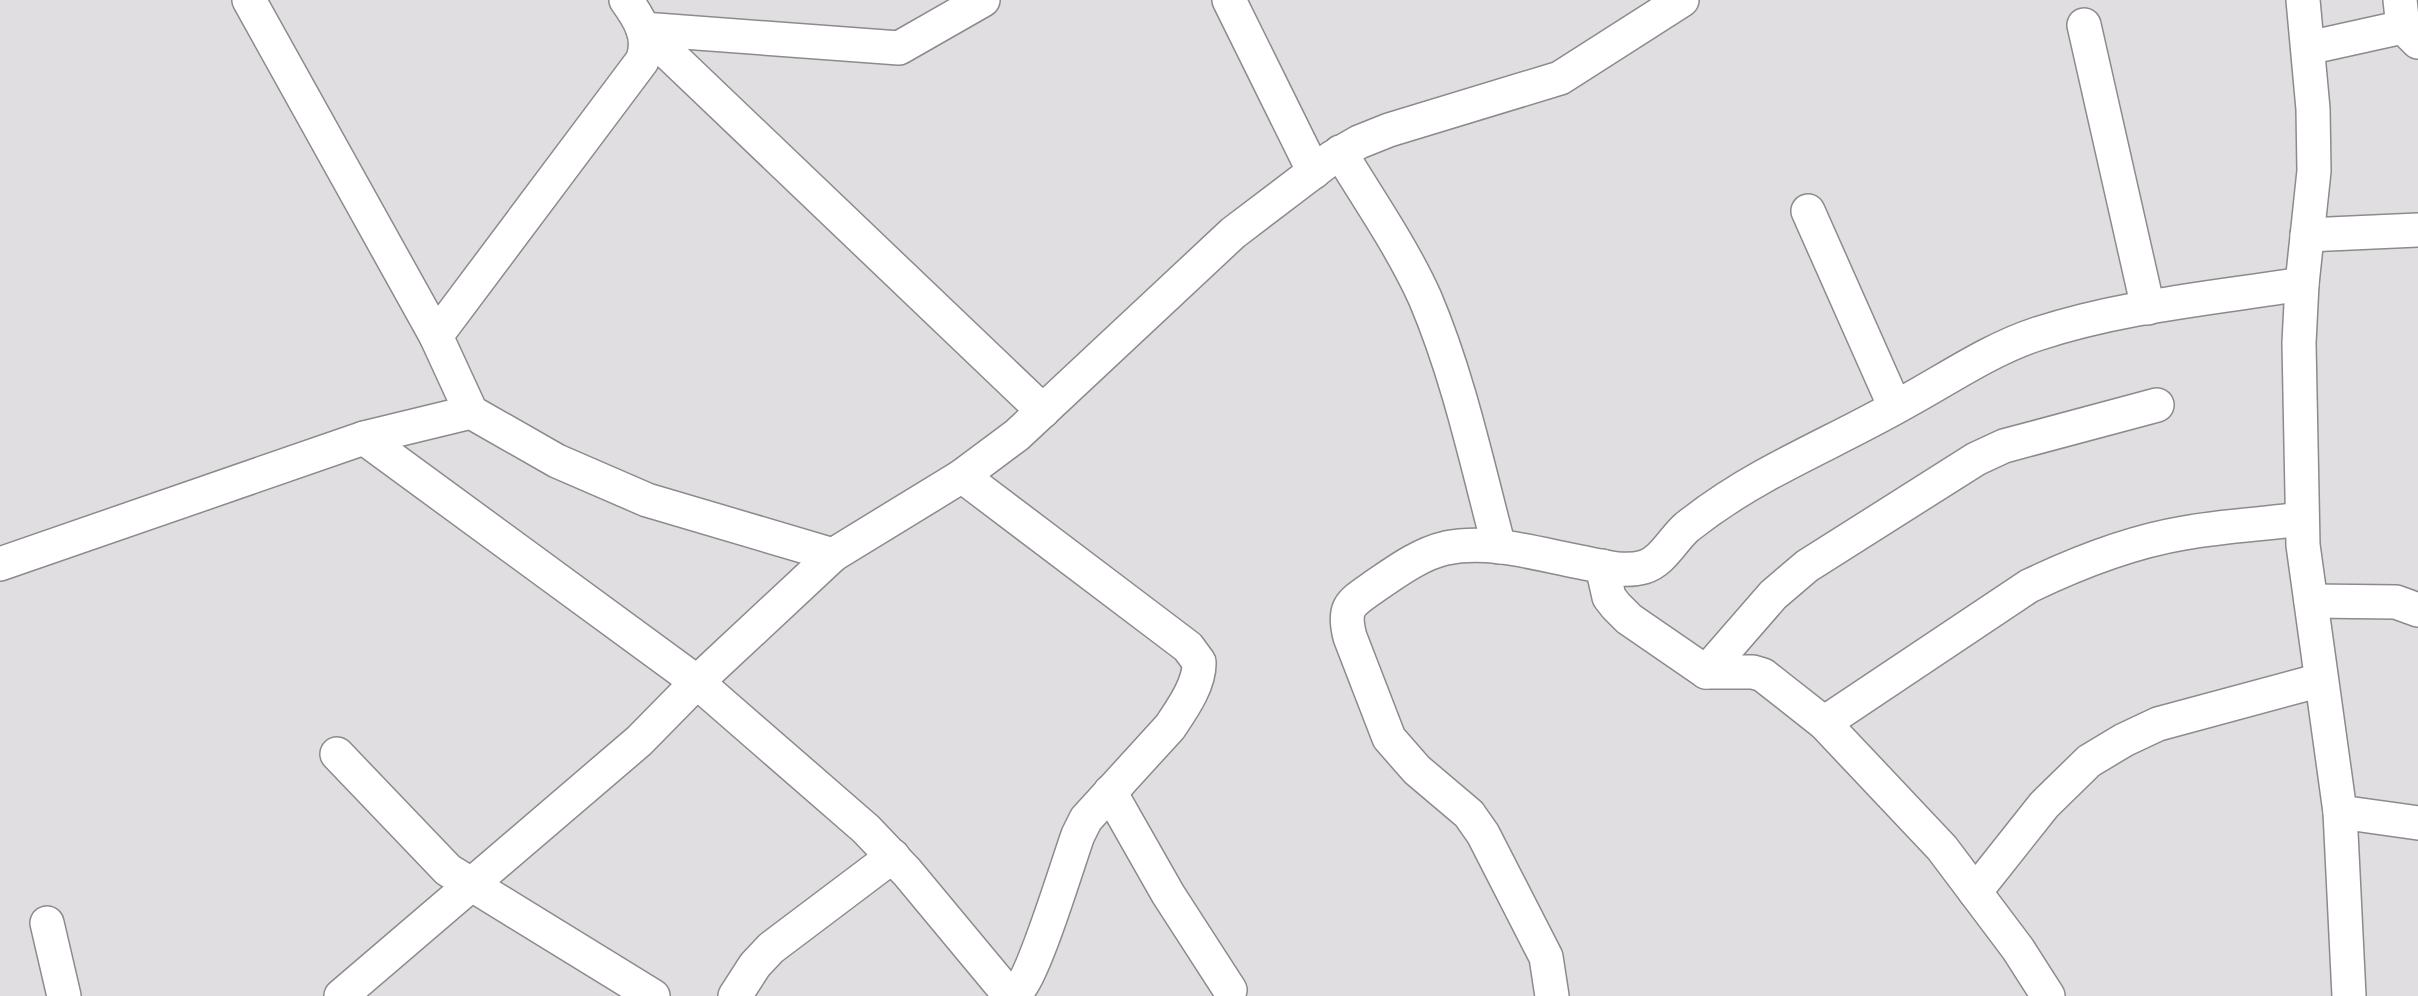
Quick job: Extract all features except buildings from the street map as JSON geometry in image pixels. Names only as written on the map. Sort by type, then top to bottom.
[{"type":"street","points":[[249,0],[436,336],[471,412],[557,461],[647,500],[833,555]]},
{"type":"street","points":[[626,0],[643,29],[1043,411]]},
{"type":"street","points":[[643,29],[899,48],[983,0]]},
{"type":"street","points":[[1229,0],[1314,172]]},
{"type":"street","points":[[341,996],[639,741],[697,682],[833,555],[962,476],[1017,435],[1233,233],[1340,152],[1359,141],[1389,130],[1560,78],[1682,0]]},
{"type":"street","points":[[2303,0],[2313,109],[2314,171],[2302,284],[2299,354],[2303,544],[2340,812],[2349,996]]},
{"type":"street","points":[[2308,48],[2407,23]]},
{"type":"street","points":[[2084,25],[2148,308]]},
{"type":"street","points":[[436,336],[642,61],[646,51],[643,29]]},
{"type":"street","points":[[1340,152],[1391,236],[1424,297],[1448,356],[1499,548]]},
{"type":"street","points":[[1808,211],[1895,407]]},
{"type":"street","points":[[2307,235],[2418,230]]},
{"type":"street","points":[[1552,996],[1546,957],[1483,834],[1469,814],[1417,770],[1389,738],[1346,621],[1348,609],[1358,598],[1403,567],[1421,557],[1446,548],[1499,548],[1602,566],[1631,569],[1646,566],[1656,559],[1685,528],[1724,500],[1764,476],[1895,407],[1976,361],[2035,335],[2101,317],[2148,308],[2302,284]]},
{"type":"street","points":[[1706,672],[1773,595],[1807,566],[1976,459],[2004,446],[2157,405]]},
{"type":"street","points":[[0,564],[364,438],[471,412]]},
{"type":"street","points":[[364,438],[697,682],[866,829],[893,856],[1001,985],[1015,993],[1030,989],[1035,956],[1078,835],[1086,819],[1152,748],[1182,711],[1199,670],[1199,662],[1188,648],[962,476]]},
{"type":"street","points":[[1824,723],[2029,586],[2064,569],[2183,533],[2302,519]]},
{"type":"street","points":[[1602,566],[1609,597],[1629,619],[1706,672],[1754,672],[1763,675],[1824,723],[1942,848],[2018,949],[2048,996]]},
{"type":"street","points":[[2311,601],[2396,602],[2418,610]]},
{"type":"street","points":[[1975,892],[2044,805],[2089,761],[2124,740],[2158,724],[2321,680]]},
{"type":"street","points":[[337,754],[448,870],[653,996]]},
{"type":"street","points":[[1110,792],[1168,894],[1230,990]]},
{"type":"street","points":[[2340,812],[2418,823]]},
{"type":"street","points":[[735,996],[755,965],[771,948],[893,856]]},
{"type":"street","points":[[47,923],[64,996]]}]
